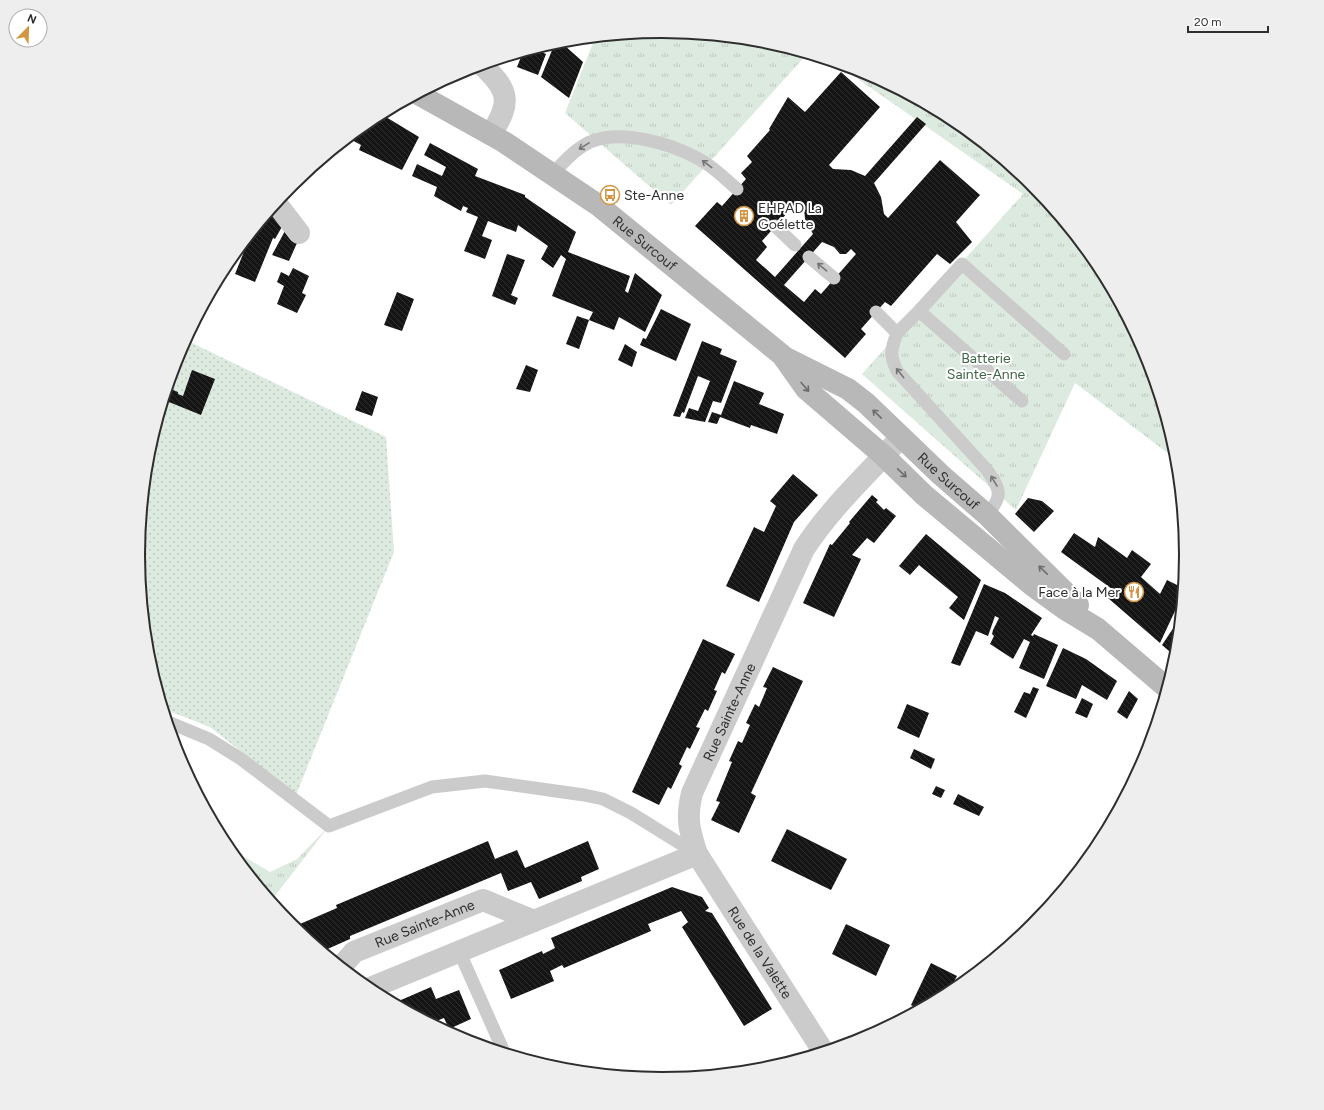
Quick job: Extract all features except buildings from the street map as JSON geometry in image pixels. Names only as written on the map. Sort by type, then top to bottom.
[{"type":"main road","name":"Rue Surcouf","points":[[423,97],[491,134],[554,174],[598,205],[782,356],[848,389],[866,403],[941,475],[987,515],[1077,603],[1098,629]]},
{"type":"main road","name":"Rue Surcouf","points":[[782,356],[806,389],[884,456],[924,496],[1032,585],[1065,609],[1098,629],[1162,684]]},
{"type":"street","points":[[486,69],[501,85],[505,96],[502,116],[491,134]]},
{"type":"street","points":[[279,207],[299,233]]},
{"type":"street","name":"Rue Sainte-Anne","points":[[697,854],[688,824],[688,810],[692,793],[804,549],[817,529],[854,486],[901,437]]},
{"type":"street","points":[[376,986],[697,854]]},
{"type":"street","name":"Rue de la Valette","points":[[697,854],[820,1047]]},
{"type":"street","name":"Rue Sainte-Anne","points":[[344,963],[354,952],[483,900],[534,921]]},
{"type":"lane","points":[[554,174],[562,162],[590,142],[605,138],[648,140],[671,146],[700,159],[737,189]]},
{"type":"lane","points":[[775,226],[795,244]]},
{"type":"lane","points":[[809,257],[834,278]]},
{"type":"lane","points":[[987,515],[995,505],[999,494],[998,485],[987,470],[897,371],[890,352],[897,333],[962,264],[1064,354]]},
{"type":"lane","points":[[918,311],[1022,401]]},
{"type":"lane","points":[[876,312],[897,333]]},
{"type":"lane","points":[[173,724],[209,739],[240,759],[329,826],[432,786],[485,781],[584,794],[603,799],[631,813],[697,854]]},
{"type":"lane","points":[[459,951],[502,1047]]},
{"type":"green space","points":[[628,39],[696,39],[729,42],[763,48],[803,58],[671,205],[565,113],[593,42]]},
{"type":"green space","name":"Batterie Sainte-Anne","points":[[849,73],[891,91],[949,125],[1003,166],[1028,189],[1051,214],[1092,268],[1126,326],[1140,357],[1152,389],[1169,454],[1075,383],[1016,510],[862,374],[1023,194]]},
{"type":"green space","points":[[191,342],[386,437],[394,552],[296,795],[210,727],[169,711],[155,656],[149,622],[146,589],[146,521],[149,488],[155,454],[172,389]]},
{"type":"green space","points":[[329,826],[274,897],[241,855],[270,872],[297,859]]},
{"type":"place","name":"Ste-Anne","points":[[610,195]]},
{"type":"place","name":"EHPAD La Goélette","points":[[744,216]]},
{"type":"place","name":"Face à la Mer","points":[[1134,592]]}]
